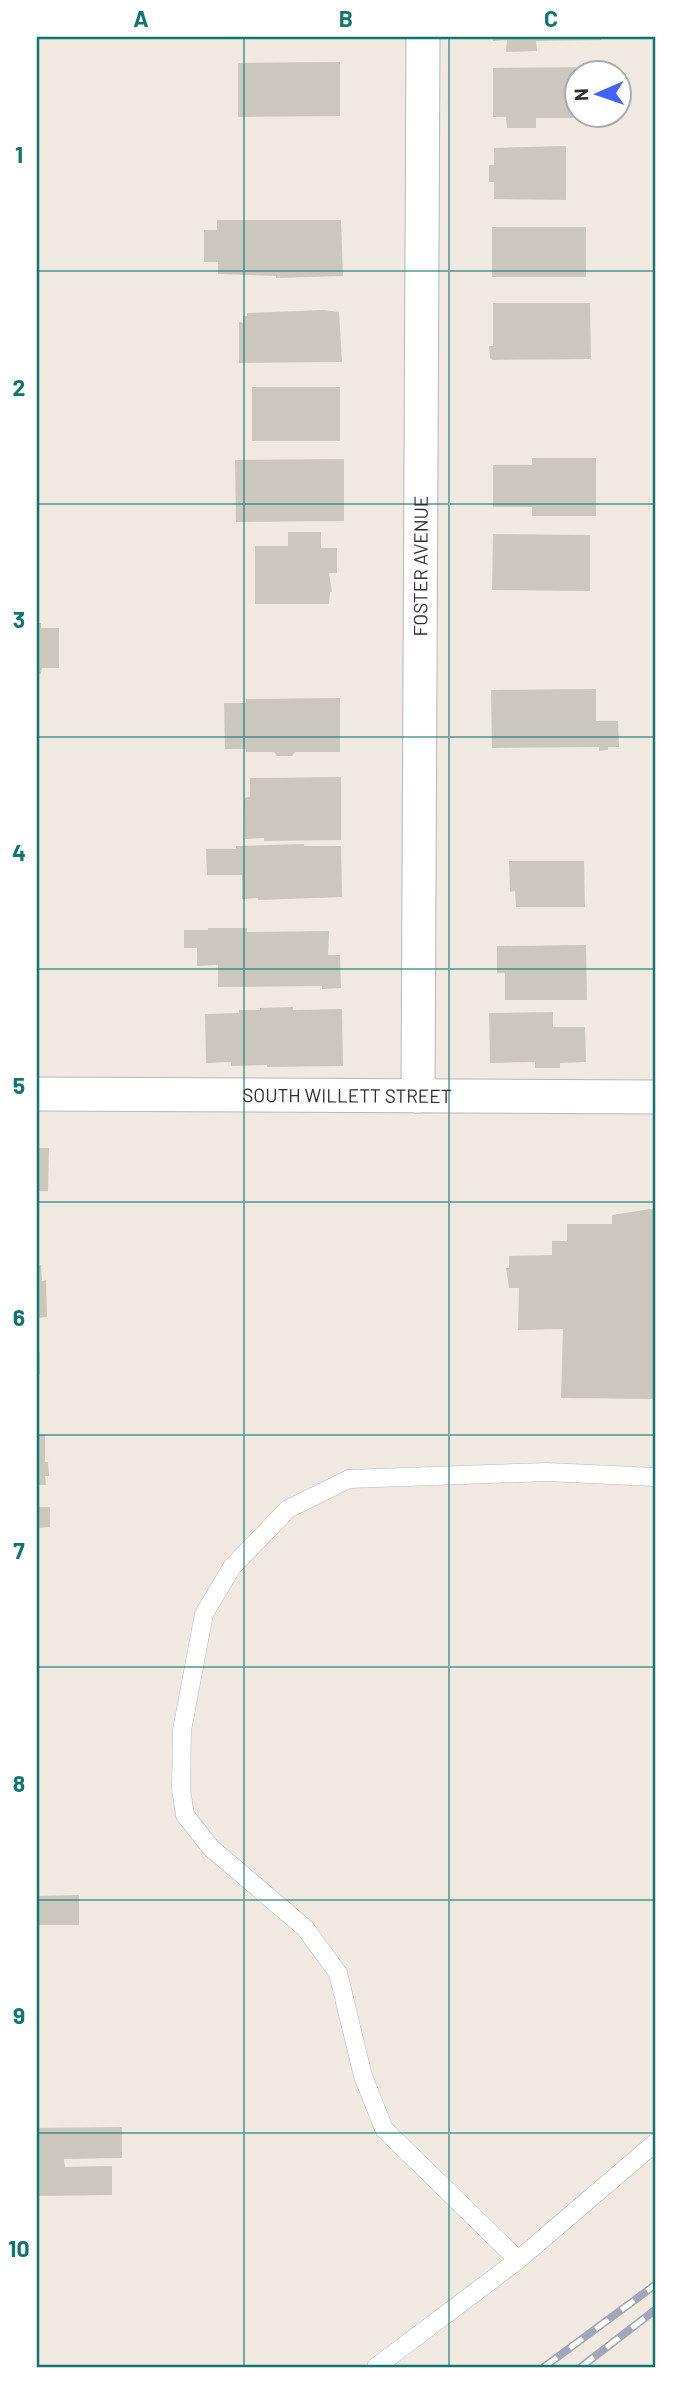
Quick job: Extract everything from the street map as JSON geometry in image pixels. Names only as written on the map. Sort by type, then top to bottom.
[{"type":"street","name":"FOSTER AVENUE","points":[[418,1096],[423,37]]},
{"type":"street","name":"SOUTH WILLETT STREET","points":[[37,1094],[655,1097]]},
{"type":"lane","points":[[517,2260],[384,2129],[363,2077],[338,1973],[305,1928],[211,1848],[184,1815],[181,1789],[184,1717],[204,1614],[232,1567],[288,1509],[349,1479],[547,1472],[655,1477]]},
{"type":"lane","points":[[376,2367],[517,2260],[655,2143]]},
{"type":"building","points":[[493,37],[601,37],[601,40],[536,41],[537,51],[506,52],[507,40],[493,41]]},
{"type":"building","points":[[340,62],[340,116],[238,117],[238,63]]},
{"type":"building","points":[[562,67],[562,118],[536,118],[536,128],[507,128],[506,117],[493,117],[493,68]]},
{"type":"building","points":[[566,146],[566,200],[494,199],[494,182],[489,182],[489,165],[494,165],[494,148]]},
{"type":"building","points":[[217,220],[341,220],[343,276],[276,278],[218,274],[218,262],[204,262],[204,230],[217,230]]},
{"type":"building","points":[[492,227],[586,227],[586,277],[492,277]]},
{"type":"building","points":[[493,303],[590,303],[591,359],[492,360],[489,346],[493,346]]},
{"type":"building","points":[[324,310],[339,312],[342,362],[239,363],[239,322],[243,323],[243,316],[247,316],[247,313]]},
{"type":"building","points":[[252,387],[340,387],[340,441],[252,441]]},
{"type":"building","points":[[532,458],[596,458],[596,516],[532,516],[532,507],[493,507],[493,465],[532,465]]},
{"type":"building","points":[[344,459],[344,521],[236,522],[235,460]]},
{"type":"building","points":[[288,532],[321,532],[321,548],[337,548],[337,573],[329,573],[332,592],[329,604],[255,604],[255,546],[288,546]]},
{"type":"building","points":[[493,534],[590,535],[590,591],[492,590]]},
{"type":"building","points":[[37,623],[41,623],[41,628],[59,628],[59,668],[42,668],[41,674],[37,674]]},
{"type":"building","points":[[596,689],[596,721],[618,721],[619,747],[608,747],[608,750],[599,751],[599,747],[492,748],[491,690]]},
{"type":"building","points":[[340,698],[340,752],[295,752],[292,756],[277,756],[274,752],[225,749],[224,703],[246,703],[246,699]]},
{"type":"building","points":[[341,777],[341,840],[245,839],[244,800],[250,797],[250,778]]},
{"type":"building","points":[[304,844],[341,846],[342,897],[242,899],[242,875],[207,875],[206,849]]},
{"type":"building","points":[[509,861],[584,861],[585,907],[516,907],[515,891],[510,892]]},
{"type":"building","points":[[247,928],[247,932],[329,931],[328,955],[340,955],[341,988],[218,987],[218,965],[197,966],[197,948],[184,948],[184,930]]},
{"type":"building","points":[[586,945],[587,1000],[505,1000],[505,973],[497,973],[497,946]]},
{"type":"building","points":[[293,1007],[293,1010],[342,1009],[343,1066],[267,1067],[231,1066],[231,1062],[206,1063],[205,1014]]},
{"type":"building","points":[[553,1012],[553,1027],[585,1027],[586,1062],[560,1063],[560,1068],[535,1068],[535,1062],[490,1063],[489,1013]]},
{"type":"building","points":[[37,1148],[49,1148],[48,1191],[37,1191]]},
{"type":"building","points":[[655,1210],[655,1399],[561,1398],[563,1329],[518,1330],[519,1288],[509,1288],[506,1268],[509,1268],[509,1256],[552,1255],[552,1241],[567,1241],[567,1224],[612,1224],[612,1215]]},
{"type":"building","points":[[41,1265],[42,1281],[46,1280],[47,1317],[37,1318],[37,1266]]},
{"type":"building","points":[[37,1352],[40,1352],[40,1374],[37,1374]]},
{"type":"building","points":[[45,1434],[45,1462],[48,1462],[49,1476],[45,1476],[46,1485],[37,1485],[37,1435]]},
{"type":"building","points":[[37,1507],[50,1507],[50,1527],[37,1528]]},
{"type":"building","points":[[79,1895],[79,1925],[37,1925],[37,1896]]},
{"type":"building","points":[[122,2127],[122,2158],[64,2159],[65,2167],[112,2166],[112,2195],[37,2196],[37,2128]]},
{"type":"railway","points":[[544,2367],[655,2285]]},
{"type":"railway","points":[[581,2367],[655,2310]]}]
